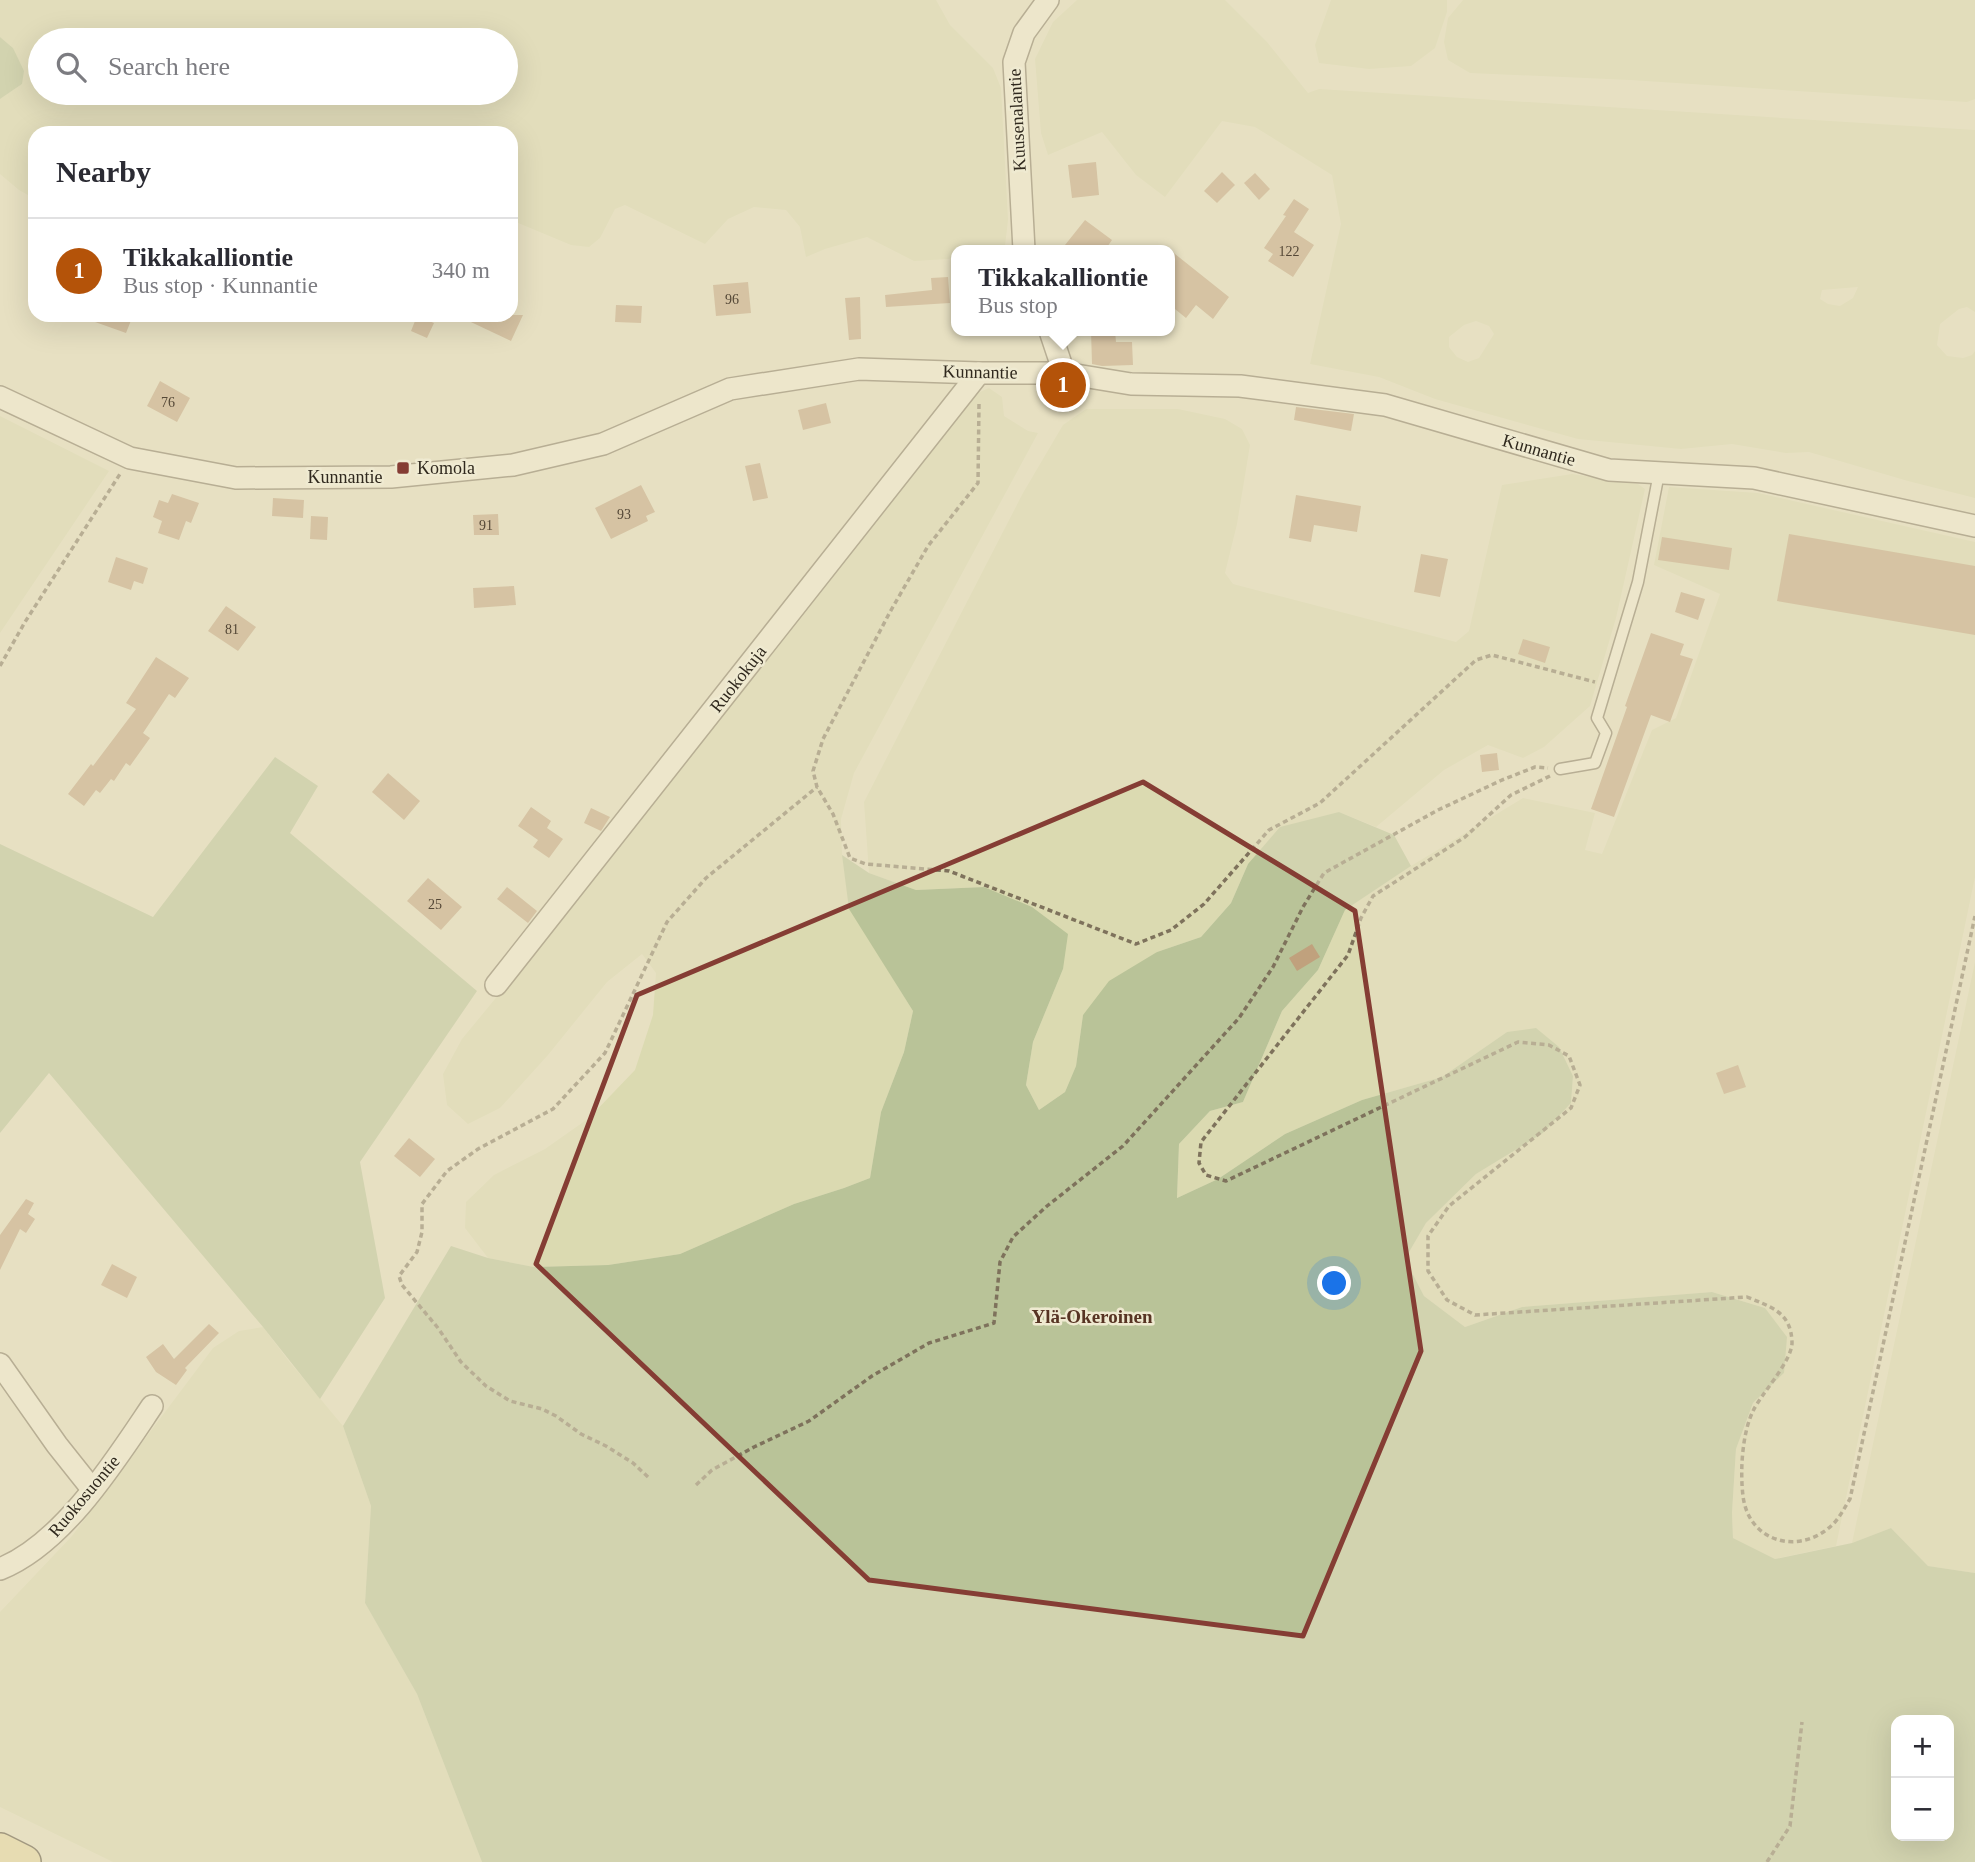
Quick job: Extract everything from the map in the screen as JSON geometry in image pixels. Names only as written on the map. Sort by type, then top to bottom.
[{"type":"main road","points":[[0,1850],[24,1862]]},
{"type":"street","name":"Kuusenalantie","points":[[1024,245],[1014,62],[1024,33],[1048,0]]},
{"type":"street","points":[[1052,336],[1064,373]]},
{"type":"street","name":"Kunnantie","points":[[0,397],[130,457],[236,478],[391,477],[513,466],[603,444],[730,389],[859,369],[1064,373],[1131,384],[1240,386],[1385,405],[1609,470],[1754,478],[1975,526]]},
{"type":"street","name":"Ruokokuja","points":[[496,985],[979,373]]},
{"type":"street","points":[[0,1364],[57,1445],[92,1489]]},
{"type":"street","name":"Ruokosuontie","points":[[0,1569],[39,1547],[78,1507],[152,1406]]},
{"type":"lane","points":[[1560,769],[1595,764],[1606,733],[1597,719],[1638,582],[1659,473]]},
{"type":"path","points":[[979,373],[978,484],[928,545],[823,739],[814,771],[817,787],[833,814],[850,858],[866,864],[949,871],[1136,944],[1171,930],[1204,904],[1269,830],[1320,803],[1476,660],[1492,655],[1607,685]]},
{"type":"path","points":[[0,666],[130,457]]},
{"type":"path","points":[[696,1485],[712,1470],[809,1421],[872,1376],[929,1343],[994,1322],[1000,1262],[1013,1237],[1047,1206],[1123,1146],[1239,1018],[1273,967],[1303,907],[1324,873],[1438,810],[1502,780],[1535,767],[1560,769]]},
{"type":"path","points":[[1560,769],[1511,795],[1465,837],[1373,896],[1361,918],[1348,955],[1201,1142],[1199,1163],[1206,1175],[1226,1181],[1518,1042],[1549,1045],[1569,1056],[1580,1085],[1571,1108],[1449,1206],[1429,1236],[1428,1271],[1447,1300],[1475,1315],[1747,1297],[1780,1311],[1791,1331],[1793,1347],[1753,1410],[1744,1440],[1743,1497],[1751,1523],[1772,1539],[1795,1543],[1816,1535],[1835,1522],[1850,1499],[1975,916]]},
{"type":"path","points":[[648,1477],[633,1463],[581,1434],[556,1416],[542,1409],[510,1401],[486,1385],[452,1352],[438,1328],[402,1285],[399,1276],[417,1252],[422,1232],[422,1204],[447,1171],[478,1149],[553,1109],[605,1053],[667,922],[706,878],[817,787]]},
{"type":"path","points":[[1767,1862],[1790,1826],[1802,1722]]},
{"type":"highlighted area","points":[[1143,782],[1355,911],[1421,1351],[1303,1636],[869,1580],[536,1264],[637,995]]},
{"type":"green space","points":[[0,0],[936,0],[950,25],[993,68],[1001,88],[1008,220],[1005,245],[951,245],[951,258],[914,261],[867,237],[806,257],[800,227],[786,210],[754,207],[728,219],[705,244],[625,205],[615,209],[600,238],[589,247],[571,245],[518,223],[518,126],[28,126],[28,195],[0,174],[0,99],[22,84],[13,48],[0,37]]},
{"type":"green space","points":[[1077,0],[1225,0],[1267,42],[1308,93],[1319,89],[1975,130],[1975,312],[1967,307],[1959,309],[1940,324],[1937,345],[1947,356],[1963,358],[1975,351],[1975,498],[1809,452],[1786,453],[1732,444],[1681,449],[1578,439],[1435,399],[1379,377],[1310,364],[1341,224],[1332,175],[1255,127],[1222,121],[1165,197],[1136,175],[1102,132],[1048,155],[1041,133],[1035,59],[1053,22]],"holes":[[[1858,287],[1853,298],[1840,306],[1820,299],[1822,290]],[[1476,321],[1489,326],[1494,334],[1479,358],[1468,362],[1457,357],[1449,347],[1449,337],[1464,325]]]},
{"type":"green space","points":[[1331,0],[1447,0],[1447,12],[1435,48],[1411,66],[1369,69],[1319,63],[1315,45]]},
{"type":"green space","points":[[1463,0],[1975,0],[1975,99],[1967,102],[1630,80],[1470,73],[1448,60],[1444,42],[1448,18]]},
{"type":"green space","points":[[0,37],[13,48],[24,71],[22,84],[0,99]]},
{"type":"green space","points":[[989,388],[1002,397],[1004,416],[1028,431],[1038,433],[854,773],[841,819],[842,855],[850,909],[913,1011],[904,1052],[881,1112],[870,1178],[794,1204],[680,1254],[608,1265],[534,1267],[488,1258],[465,1228],[466,1202],[494,1175],[545,1149],[589,1118],[635,1070],[653,1015],[656,973],[642,954],[607,982],[548,1055],[500,1108],[468,1124],[447,1105],[443,1074],[462,1039],[575,902],[973,395]]},
{"type":"green space","points":[[1086,409],[1178,409],[1225,419],[1242,429],[1250,445],[1237,524],[1225,573],[1233,584],[1456,642],[1469,631],[1502,485],[1572,474],[1638,484],[1645,489],[1616,618],[1590,706],[1544,747],[1523,758],[1488,745],[1444,770],[1376,827],[1339,812],[1248,864],[1231,903],[1201,937],[1157,952],[1083,1015],[1076,1066],[1065,1092],[1039,1110],[1026,1085],[1033,1042],[1063,969],[984,887],[916,890],[869,873],[864,802],[1023,493],[1063,425]]},
{"type":"green space","points":[[0,416],[109,471],[0,633]]},
{"type":"green space","points":[[1669,487],[1758,493],[1975,542],[1975,877],[1836,1546],[1775,1559],[1733,1538],[1732,1513],[1736,1449],[1753,1403],[1784,1373],[1765,1308],[1712,1292],[1522,1307],[1465,1327],[1424,1296],[1405,1259],[1426,1223],[1476,1174],[1543,1133],[1571,1103],[1573,1076],[1559,1048],[1507,1032],[1442,1077],[1362,1100],[1285,1134],[1218,1179],[1177,1198],[1179,1144],[1210,1111],[1243,1102],[1282,1011],[1318,970],[1345,910],[1523,798],[1595,813],[1585,850],[1602,854],[1652,730],[1676,718],[1720,594],[1654,565]]},
{"type":"green space","points":[[275,757],[318,786],[290,833],[477,991],[360,1162],[385,1298],[320,1399],[263,1327],[49,1073],[0,1133],[0,844],[153,917]]},
{"type":"green space","points":[[1339,812],[1394,835],[1411,866],[1345,910],[1318,970],[1282,1011],[1243,1102],[1210,1111],[1179,1144],[1177,1198],[1218,1179],[1285,1134],[1362,1100],[1442,1077],[1507,1032],[1536,1028],[1559,1047],[1573,1076],[1571,1103],[1543,1133],[1476,1174],[1426,1223],[1405,1259],[1424,1296],[1465,1327],[1522,1307],[1712,1292],[1765,1308],[1787,1337],[1784,1373],[1753,1403],[1736,1449],[1733,1538],[1775,1559],[1852,1543],[1891,1528],[1928,1566],[1975,1573],[1975,1862],[482,1862],[417,1694],[365,1603],[371,1506],[343,1426],[451,1246],[488,1258],[534,1267],[608,1265],[680,1254],[794,1204],[870,1178],[881,1112],[904,1052],[913,1011],[849,909],[842,855],[869,873],[916,890],[984,887],[1032,907],[1068,934],[1063,969],[1033,1042],[1026,1085],[1039,1110],[1065,1092],[1076,1066],[1083,1015],[1109,981],[1157,952],[1201,937],[1231,903],[1248,864],[1280,827]]},
{"type":"green space","points":[[1975,962],[1975,1573],[1928,1566],[1891,1528],[1852,1543]]},
{"type":"green space","points":[[263,1327],[343,1426],[371,1506],[365,1603],[417,1694],[482,1862],[113,1862],[0,1807],[0,1612],[72,1536],[213,1348],[239,1331]]},
{"type":"building","points":[[1096,162],[1099,195],[1072,198],[1068,165]]},
{"type":"building","points":[[1222,172],[1235,185],[1217,203],[1204,191]]},
{"type":"building","points":[[1255,173],[1270,189],[1259,200],[1244,183]]},
{"type":"building","points":[[1294,199],[1309,209],[1294,232],[1314,245],[1293,277],[1268,261],[1273,254],[1264,248]]},
{"type":"building","points":[[1085,220],[1112,240],[1108,245],[1065,245]]},
{"type":"building","points":[[1175,254],[1229,297],[1213,319],[1196,305],[1186,318],[1175,309]]},
{"type":"building","points":[[948,277],[950,303],[886,307],[885,295],[932,290],[931,278]]},
{"type":"building","points":[[748,282],[751,313],[716,316],[713,285]]},
{"type":"building","points":[[860,297],[861,339],[849,340],[845,298]]},
{"type":"building","points":[[616,305],[642,306],[641,323],[615,322]]},
{"type":"building","points":[[518,315],[523,315],[511,341],[471,322],[518,322]]},
{"type":"building","points":[[95,322],[130,322],[126,333]]},
{"type":"building","points":[[415,322],[434,323],[427,338],[411,331]]},
{"type":"building","points":[[1091,336],[1115,336],[1116,342],[1132,342],[1133,365],[1092,364]]},
{"type":"building","points":[[160,381],[190,398],[177,422],[147,406]]},
{"type":"building","points":[[826,403],[831,423],[803,430],[798,410]]},
{"type":"building","points":[[1296,407],[1354,414],[1351,431],[1294,420]]},
{"type":"building","points":[[760,463],[768,498],[753,501],[745,466]]},
{"type":"building","points":[[641,485],[655,512],[646,516],[648,521],[611,539],[595,508]]},
{"type":"building","points":[[172,494],[199,503],[191,523],[186,521],[179,540],[158,533],[162,521],[153,517],[159,500],[168,503]]},
{"type":"building","points":[[1296,495],[1361,506],[1357,532],[1314,525],[1311,542],[1289,538]]},
{"type":"building","points":[[273,498],[304,500],[303,518],[272,516]]},
{"type":"building","points":[[498,514],[499,535],[474,535],[473,515]]},
{"type":"building","points":[[311,516],[328,517],[327,540],[310,539]]},
{"type":"building","points":[[1789,534],[1975,566],[1975,635],[1777,601]]},
{"type":"building","points":[[1662,537],[1732,548],[1729,570],[1658,560]]},
{"type":"building","points":[[1421,554],[1448,559],[1440,597],[1414,592]]},
{"type":"building","points":[[116,557],[148,568],[143,584],[134,581],[131,590],[108,582]]},
{"type":"building","points":[[514,586],[516,605],[474,608],[473,588]]},
{"type":"building","points":[[1681,592],[1705,599],[1698,620],[1675,612]]},
{"type":"building","points":[[226,606],[256,627],[238,651],[208,631]]},
{"type":"building","points":[[1651,633],[1684,644],[1680,655],[1693,659],[1670,722],[1651,715],[1614,817],[1591,809]]},
{"type":"building","points":[[1523,639],[1550,647],[1545,663],[1518,654]]},
{"type":"building","points":[[156,657],[189,678],[175,698],[169,694],[143,733],[150,738],[130,766],[126,763],[114,781],[111,779],[100,793],[96,790],[84,806],[68,794],[136,709],[126,703]]},
{"type":"building","points":[[1497,753],[1499,770],[1482,772],[1480,755]]},
{"type":"building","points":[[388,773],[420,801],[404,820],[372,792]]},
{"type":"building","points":[[531,807],[551,821],[547,828],[563,839],[549,858],[533,847],[538,840],[518,826]]},
{"type":"building","points":[[591,808],[610,817],[601,831],[584,823]]},
{"type":"building","points":[[428,878],[462,907],[441,930],[407,901]]},
{"type":"building","points":[[507,887],[537,911],[528,923],[497,899]]},
{"type":"building","points":[[1312,944],[1320,957],[1297,971],[1289,958]]},
{"type":"building","points":[[1738,1065],[1746,1087],[1724,1094],[1716,1073]]},
{"type":"building","points":[[409,1138],[435,1159],[420,1177],[394,1156]]},
{"type":"building","points":[[26,1199],[34,1203],[28,1214],[35,1219],[26,1233],[20,1229],[0,1270],[0,1235]]},
{"type":"building","points":[[112,1264],[137,1277],[127,1298],[101,1285]]},
{"type":"building","points":[[209,1324],[219,1333],[185,1368],[187,1370],[176,1385],[156,1372],[146,1357],[163,1344],[174,1359]]},
{"type":"place","name":"Tikkakalliontie","points":[[1063,385]]},
{"type":"place","name":"Komola","points":[[403,468]]},
{"type":"district","name":"Ylä-Okeroinen","points":[[1092,1316]]}]
